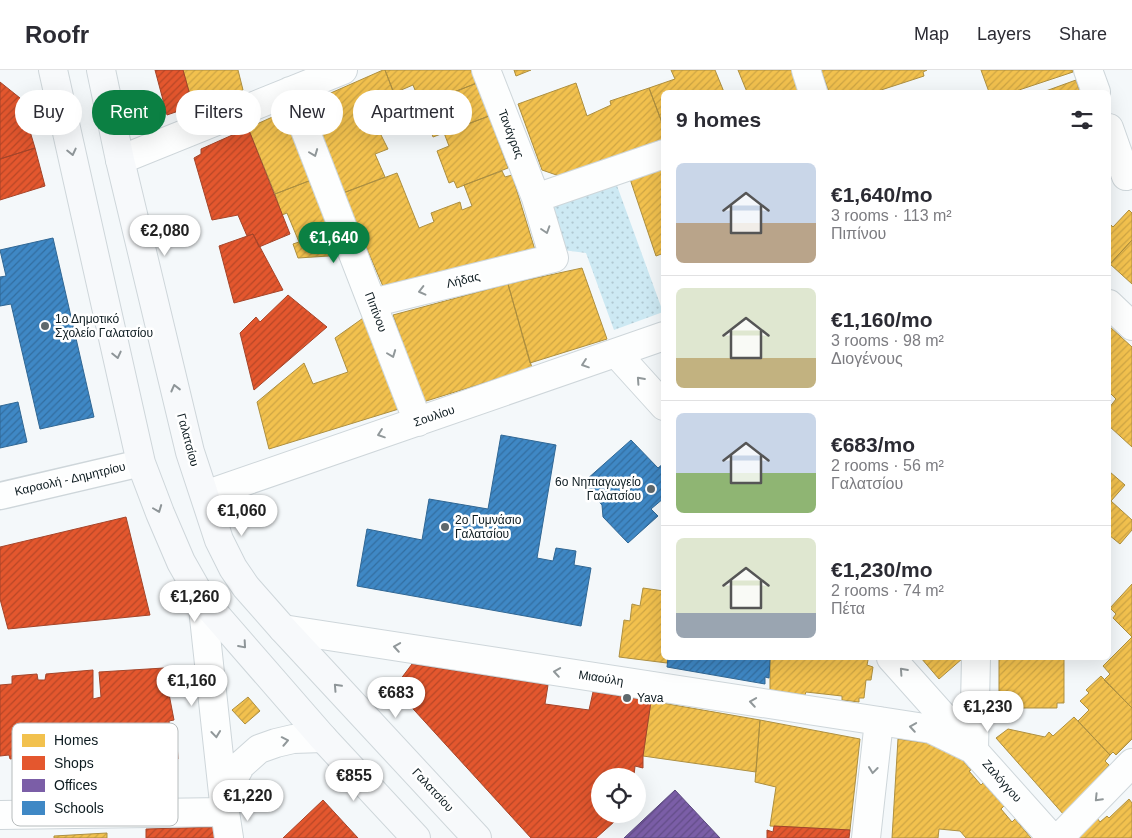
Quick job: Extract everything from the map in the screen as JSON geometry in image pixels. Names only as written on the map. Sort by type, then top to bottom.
[{"type":"main road","points":[[53,70],[141,463],[177,554],[202,599],[323,738],[416,838]]},
{"type":"main road","name":"Γαλατσίου","points":[[101,70],[120,160],[190,452],[219,540],[246,586],[283,629],[477,838]]},
{"type":"street","points":[[292,90],[342,70]]},
{"type":"street","name":"Τανάγρας","points":[[486,70],[536,198],[554,258]]},
{"type":"street","points":[[806,70],[812,90]]},
{"type":"street","points":[[1088,70],[1095,90]]},
{"type":"street","points":[[120,160],[271,99]]},
{"type":"street","name":"Πιπίνου","points":[[307,135],[418,422]]},
{"type":"street","points":[[1111,136],[1122,177]]},
{"type":"street","points":[[536,198],[661,155]]},
{"type":"street","name":"Λήδας","points":[[372,303],[554,258]]},
{"type":"street","points":[[1111,306],[1132,326]]},
{"type":"street","name":"Σουλίου","points":[[205,495],[661,337]]},
{"type":"street","points":[[616,353],[661,403]]},
{"type":"street","name":"Καραολή - Δημητρίου","points":[[0,496],[141,463]]},
{"type":"street","points":[[202,599],[229,838]]},
{"type":"street","name":"Μιαούλη","points":[[283,629],[930,729],[974,750]]},
{"type":"street","name":"Ζαλόγγου","points":[[893,660],[1052,838]]},
{"type":"street","points":[[974,750],[976,660]]},
{"type":"street","points":[[866,838],[879,721]]},
{"type":"street","points":[[225,812],[231,784],[241,765],[259,749],[293,739],[323,738]]},
{"type":"street","points":[[1059,838],[1132,763]]},
{"type":"street","points":[[178,813],[225,812]]},
{"type":"shaded area","points":[[616,183],[661,307],[661,313],[614,330],[586,253],[563,250],[548,206]]},
{"type":"building: Homes","points":[[183,70],[238,70],[243,90],[189,90]]},
{"type":"building: Homes","points":[[385,70],[392,90],[353,90],[353,135],[381,135],[388,149],[375,154],[385,177],[343,193],[320,135],[343,135],[343,90],[338,90]]},
{"type":"building: Homes","points":[[385,70],[472,70],[477,83],[459,90],[415,90],[413,85],[401,90],[393,90]]},
{"type":"building: Homes","points":[[514,70],[531,70],[516,76]]},
{"type":"building: Homes","points":[[671,70],[715,70],[723,90],[661,90],[661,120],[649,88],[675,79]]},
{"type":"building: Homes","points":[[738,70],[800,70],[805,90],[746,90]]},
{"type":"building: Homes","points":[[821,70],[927,70],[923,72],[924,76],[881,90],[828,90]]},
{"type":"building: Homes","points":[[981,70],[1072,70],[1073,72],[1019,90],[988,90]]},
{"type":"building: Homes","points":[[1076,80],[1079,90],[1048,90]]},
{"type":"building: Homes","points":[[477,83],[489,116],[472,122],[472,90],[459,90]]},
{"type":"building: Homes","points":[[576,83],[587,116],[611,105],[610,101],[649,88],[661,120],[661,141],[568,179],[542,170],[518,104]]},
{"type":"building: Homes","points":[[489,116],[508,168],[457,188],[454,181],[449,183],[437,151],[449,146],[445,135],[472,135],[472,122]]},
{"type":"building: Homes","points":[[271,118],[271,135],[297,135],[314,179],[275,194],[251,135],[261,135],[261,122]]},
{"type":"building: Homes","points":[[661,166],[661,254],[656,256],[629,176]]},
{"type":"building: Homes","points":[[502,171],[505,177],[512,175],[535,250],[385,291],[343,193],[397,173],[419,228],[434,222],[431,213],[460,202],[462,210],[472,206],[464,185]]},
{"type":"building: Homes","points":[[314,179],[344,255],[298,258],[293,244],[299,242],[287,213],[282,215],[275,194]]},
{"type":"building: Homes","points":[[1129,210],[1132,213],[1132,240],[1111,263],[1111,225],[1113,227]]},
{"type":"building: Homes","points":[[1132,240],[1132,284],[1111,263]]},
{"type":"building: Homes","points":[[582,268],[607,339],[530,363],[508,284]]},
{"type":"building: Homes","points":[[508,284],[532,368],[423,402],[393,315]]},
{"type":"building: Homes","points":[[366,316],[402,408],[269,449],[257,402],[304,363],[313,384],[348,372],[335,338]]},
{"type":"building: Homes","points":[[1111,328],[1132,347],[1132,447],[1111,428],[1111,405],[1116,399],[1111,394]]},
{"type":"building: Homes","points":[[1111,473],[1125,485],[1111,501]]},
{"type":"building: Homes","points":[[1111,501],[1132,520],[1132,530],[1120,544],[1111,537]]},
{"type":"building: Homes","points":[[1132,584],[1132,637],[1113,618],[1116,614],[1111,607]]},
{"type":"building: Homes","points":[[643,588],[661,591],[661,660],[668,660],[667,663],[619,657],[624,620],[630,621],[632,604],[640,606]]},
{"type":"building: Homes","points":[[1132,637],[1132,708],[1104,680],[1110,674],[1103,666]]},
{"type":"building: Homes","points":[[770,660],[868,660],[867,665],[873,667],[871,680],[866,680],[864,698],[859,698],[859,702],[842,700],[842,696],[806,692],[805,695],[770,690]]},
{"type":"building: Homes","points":[[923,660],[961,660],[939,679]]},
{"type":"building: Homes","points":[[999,660],[1064,660],[1064,703],[1057,703],[1057,708],[999,708]]},
{"type":"building: Homes","points":[[1101,676],[1132,708],[1132,739],[1116,755],[1113,752],[1110,755],[1078,721],[1089,710],[1080,701],[1089,693],[1086,690]]},
{"type":"building: Homes","points":[[248,697],[260,711],[245,724],[232,710]]},
{"type":"building: Homes","points":[[651,701],[760,720],[756,772],[643,756]]},
{"type":"building: Homes","points":[[1074,717],[1110,755],[1105,761],[1109,765],[1064,815],[996,738],[1008,729],[1045,737],[1049,732],[1053,736]]},
{"type":"building: Homes","points":[[760,720],[860,739],[850,830],[770,826],[776,787],[755,782]]},
{"type":"building: Homes","points":[[898,739],[950,746],[971,770],[969,771],[981,785],[983,783],[1004,806],[1001,809],[1012,822],[1015,819],[1031,838],[966,838],[960,831],[939,829],[938,838],[892,838]]},
{"type":"building: Homes","points":[[1129,799],[1132,803],[1132,838],[1078,838],[1097,818],[1100,822],[1107,816],[1109,818]]},
{"type":"building: Homes","points":[[107,833],[107,838],[54,838],[54,836]]},
{"type":"building: Shops","points":[[155,70],[183,70],[189,90],[176,90],[176,112],[167,115],[166,90],[160,90]]},
{"type":"building: Shops","points":[[0,82],[15,94],[15,135],[31,135],[35,148],[0,159]]},
{"type":"building: Shops","points":[[232,135],[251,135],[290,234],[259,247],[253,234],[247,236],[238,215],[212,220],[194,158],[201,154],[201,149]]},
{"type":"building: Shops","points":[[35,148],[45,186],[0,200],[0,159]]},
{"type":"building: Shops","points":[[253,234],[283,290],[234,303],[219,246]]},
{"type":"building: Shops","points":[[288,295],[327,327],[254,390],[240,333],[256,317],[260,322]]},
{"type":"building: Shops","points":[[126,517],[150,615],[8,629],[0,599],[0,547]]},
{"type":"building: Shops","points":[[412,664],[548,685],[545,704],[589,710],[593,692],[651,701],[643,768],[635,766],[635,768],[591,768],[591,823],[613,823],[596,838],[531,838],[394,688]]},
{"type":"building: Shops","points":[[164,668],[174,720],[169,721],[169,723],[12,723],[12,759],[10,759],[9,755],[0,756],[0,685],[12,684],[12,676],[37,674],[38,680],[45,680],[46,674],[93,670],[93,699],[101,697],[99,672]]},
{"type":"building: Shops","points":[[323,800],[358,838],[283,838]]},
{"type":"building: Shops","points":[[774,826],[850,830],[849,838],[767,838],[767,830],[773,832]]},
{"type":"building: Shops","points":[[216,827],[217,838],[146,838],[146,829]]},
{"type":"building: Offices","points":[[675,790],[720,838],[624,838],[640,823],[646,823],[646,817]]},
{"type":"building: Schools","points":[[53,238],[94,417],[40,429],[11,304],[0,306],[0,277],[6,276],[0,250]]},
{"type":"building: Schools","points":[[18,402],[27,442],[0,448],[0,406]]},
{"type":"building: Schools","points":[[501,435],[556,445],[537,558],[553,561],[556,548],[576,551],[574,565],[591,568],[581,626],[357,586],[367,529],[422,540],[429,499],[488,509]]},
{"type":"building: Schools","points":[[631,440],[658,468],[661,466],[661,501],[651,509],[658,516],[628,543],[603,517],[602,505],[588,489],[586,480]]},
{"type":"building: Schools","points":[[668,660],[770,660],[769,678],[765,677],[765,684],[667,667]]},
{"type":"place","name":"1ο Δημοτικό Σχολείο Γαλατσίου","points":[[45,326]]},
{"type":"place","name":"6ο Νηπιαγωγείο Γαλατσίου","points":[[651,489]]},
{"type":"place","name":"2ο Γυμνάσιο Γαλατσίου","points":[[445,527]]},
{"type":"place","name":"Yava","points":[[627,698]]}]
